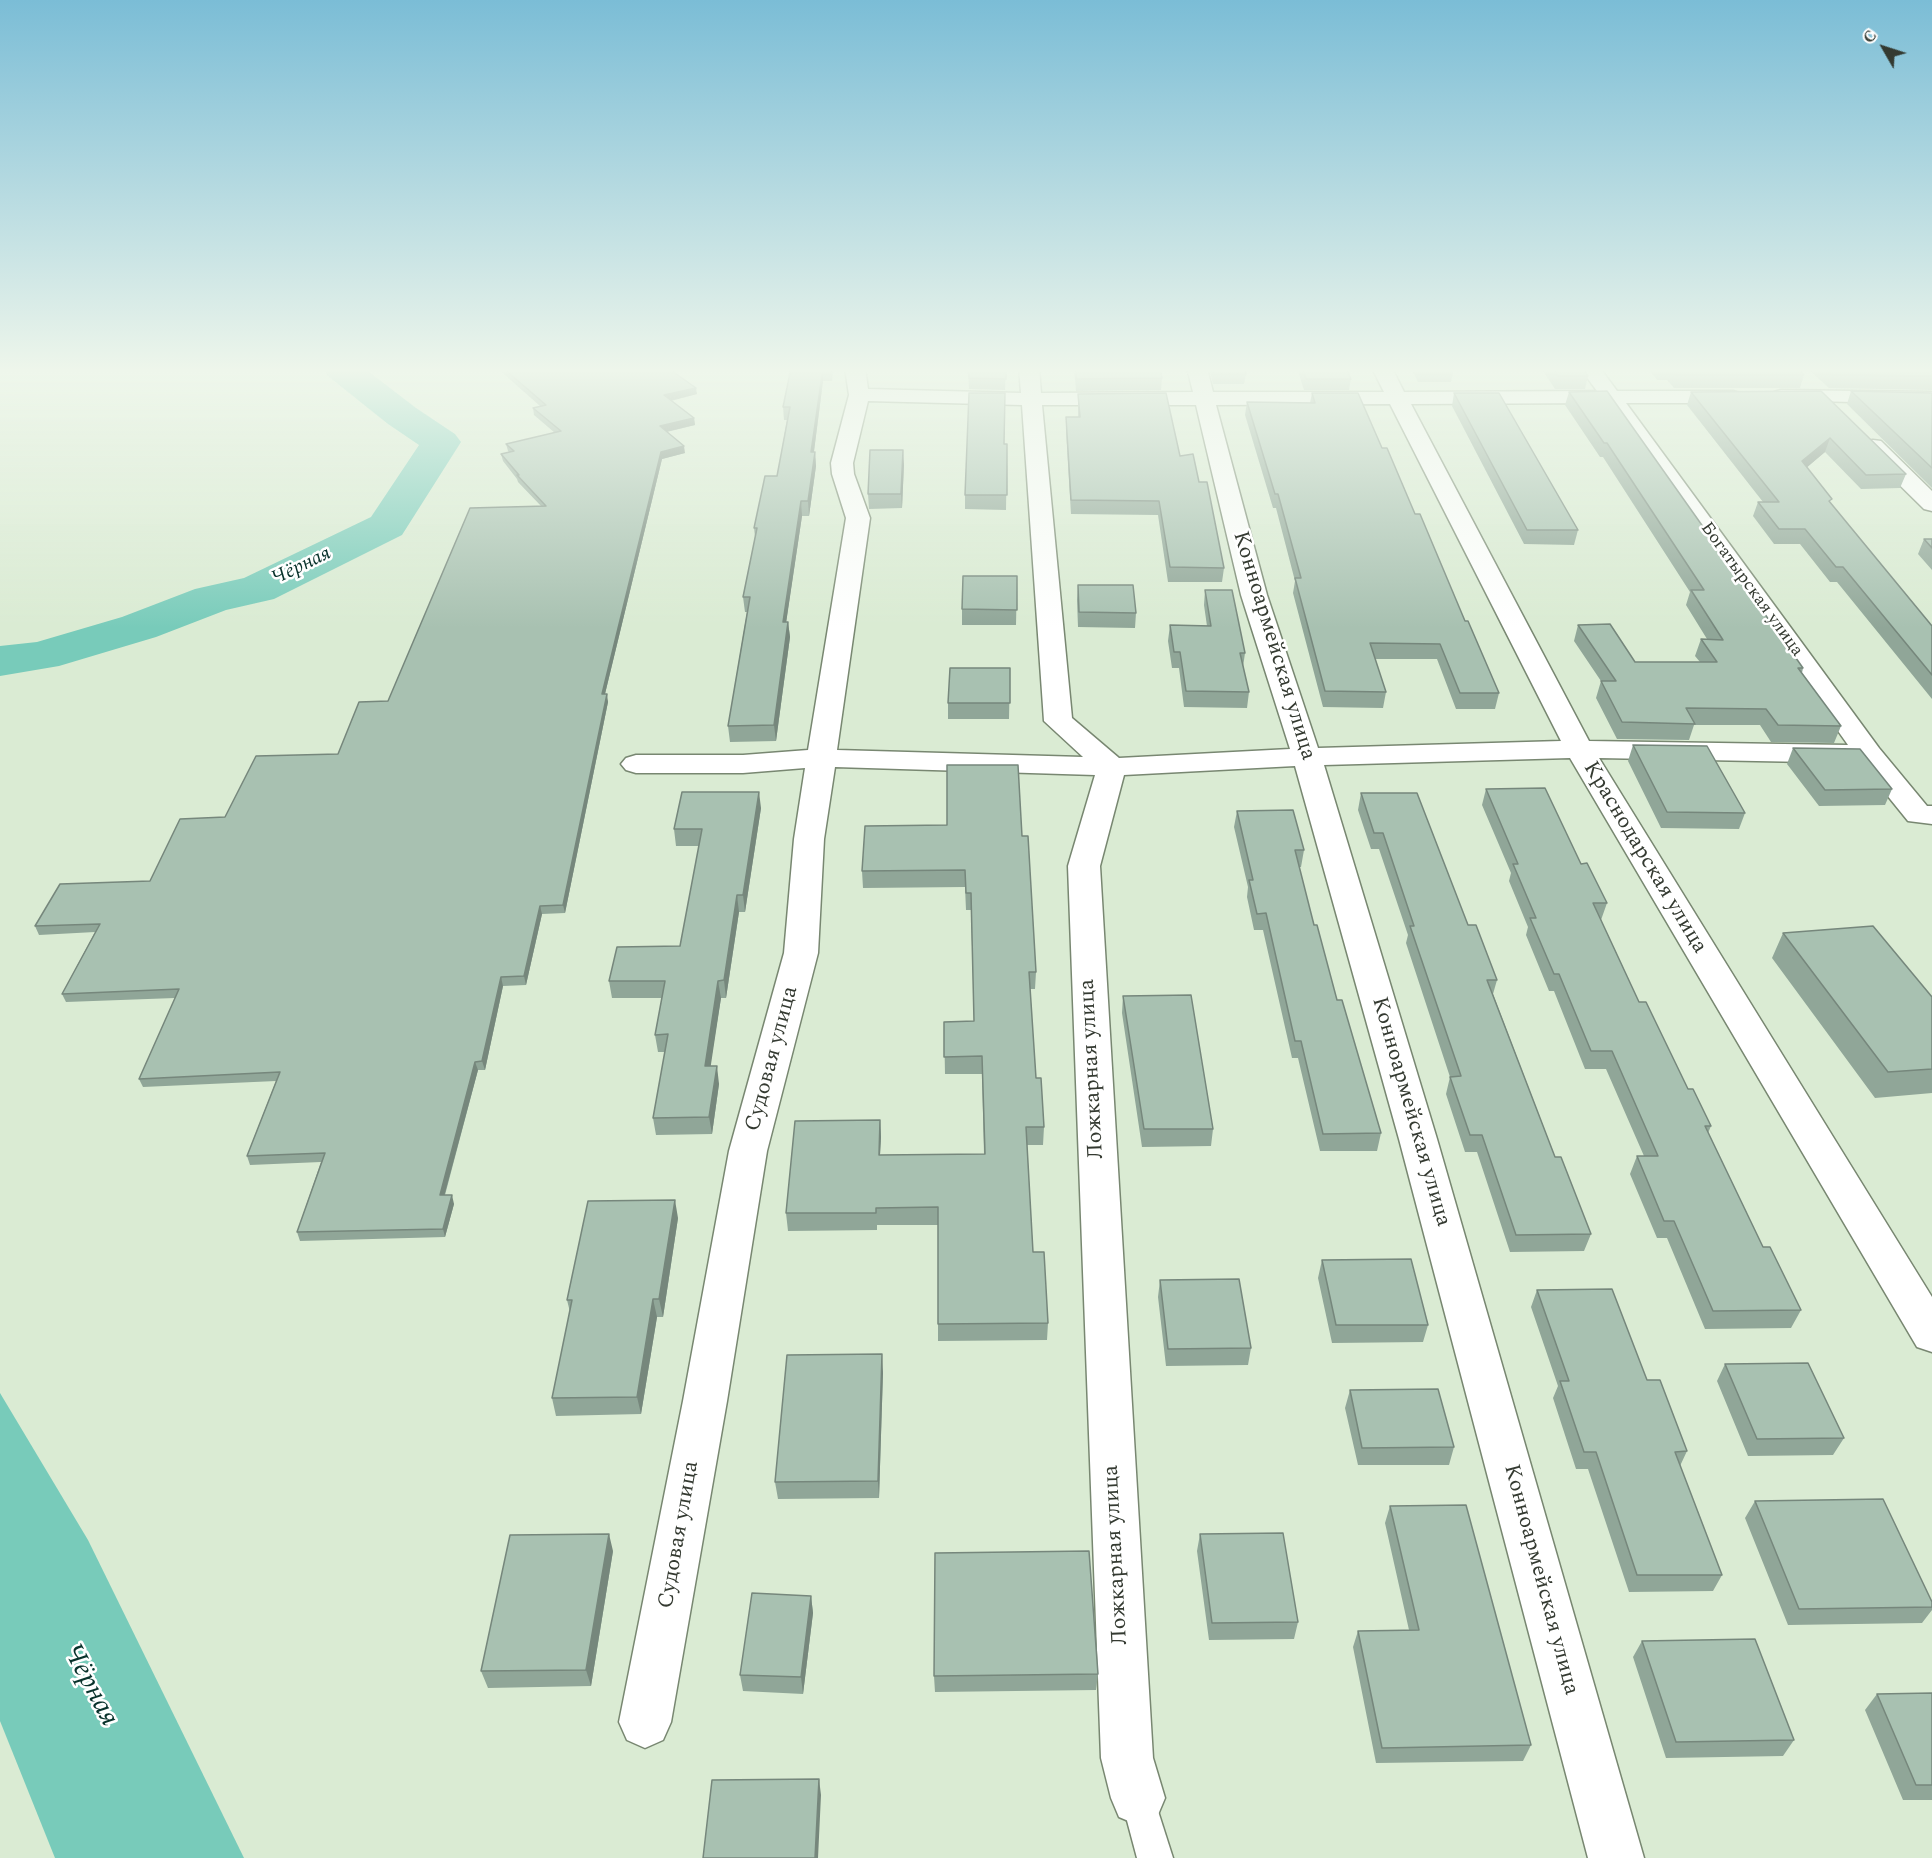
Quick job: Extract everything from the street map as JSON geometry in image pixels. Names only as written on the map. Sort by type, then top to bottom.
[{"type":"street","name":"Судовая улица","points":[[645,1722],[705,1401],[748,1151],[801,953],[809,838],[858,518],[843,474],[844,455]]},
{"type":"street","points":[[1036,455],[1058,721],[1112,767]]},
{"type":"street","name":"Конноармейская улица","points":[[1219,455],[1254,595],[1306,757],[1418,1139],[1616,1858]]},
{"type":"street","name":"Краснодарская улица","points":[[1426,455],[1579,749],[1932,1334]]},
{"type":"street","name":"Богатырская улица","points":[[1653,455],[1869,754],[1919,815],[1932,815]]},
{"type":"street","points":[[1882,455],[1932,504]]},
{"type":"street","points":[[636,764],[743,764],[821,758],[1112,767],[1306,757],[1579,749],[1869,754]]},
{"type":"street","name":"Ложкарная улица","points":[[1112,767],[1084,866],[1127,1758],[1138,1798]]},
{"type":"lane","points":[[1138,1798],[1155,1858]]},
{"type":"water","points":[[0,1393],[88,1540],[244,1858],[55,1858],[0,1721]]},
{"type":"building","points":[[502,455],[660,455],[602,694],[607,694],[563,905],[540,906],[524,976],[501,977],[482,1061],[475,1062],[440,1195],[452,1195],[443,1229],[297,1232],[325,1153],[247,1156],[280,1072],[139,1079],[179,989],[62,994],[100,924],[35,926],[60,884],[150,881],[180,819],[225,817],[256,756],[338,754],[359,702],[388,701],[470,508],[546,506],[517,475],[519,475]]},
{"type":"building","points":[[781,455],[815,455],[808,501],[801,501],[783,622],[788,622],[774,725],[728,726],[750,597],[743,597],[757,528],[754,528],[765,476],[777,476]]},
{"type":"building","points":[[870,455],[903,455],[901,494],[868,494]]},
{"type":"building","points":[[967,455],[1007,455],[1007,495],[965,495]]},
{"type":"building","points":[[1068,455],[1193,455],[1199,482],[1207,482],[1224,568],[1170,567],[1159,501],[1071,500]]},
{"type":"building","points":[[1263,455],[1390,455],[1415,514],[1420,514],[1465,621],[1468,621],[1499,693],[1460,693],[1440,644],[1370,643],[1386,692],[1325,691],[1295,578],[1301,578],[1278,494],[1275,494]]},
{"type":"building","points":[[1487,455],[1535,455],[1578,530],[1527,530]]},
{"type":"building","points":[[1615,455],[1652,455],[1803,668],[1798,668],[1841,726],[1778,725],[1766,709],[1686,708],[1695,724],[1622,722],[1601,681],[1616,681],[1578,625],[1610,624],[1635,662],[1717,662],[1701,639],[1723,640],[1691,590],[1704,590]]},
{"type":"building","points":[[1741,455],[1810,455],[1802,461],[1832,499],[1829,501],[1932,626],[1932,675],[1843,567],[1836,567],[1805,529],[1779,529],[1758,502],[1779,502]]},
{"type":"building","points":[[1846,455],[1886,455],[1906,474],[1866,475]]},
{"type":"building","points":[[1918,455],[1932,455],[1932,468]]},
{"type":"building","points":[[1924,539],[1932,539],[1932,548]]},
{"type":"building","points":[[963,576],[1017,576],[1017,610],[962,609]]},
{"type":"building","points":[[1078,585],[1133,585],[1136,613],[1079,612]]},
{"type":"building","points":[[1205,590],[1232,590],[1245,653],[1240,653],[1249,692],[1186,691],[1180,652],[1174,652],[1170,625],[1211,626]]},
{"type":"building","points":[[950,668],[1010,668],[1010,703],[948,703]]},
{"type":"building","points":[[1633,745],[1707,746],[1745,813],[1667,812]]},
{"type":"building","points":[[1793,748],[1860,749],[1892,789],[1825,790]]},
{"type":"building","points":[[947,765],[1018,765],[1022,836],[1028,836],[1036,972],[1029,972],[1036,1078],[1041,1078],[1044,1127],[1026,1127],[1033,1252],[1044,1252],[1048,1323],[938,1324],[938,1207],[876,1208],[876,1213],[786,1213],[795,1121],[880,1120],[879,1155],[985,1154],[982,1056],[944,1057],[944,1022],[974,1021],[971,893],[966,893],[965,870],[862,871],[865,826],[947,825]]},
{"type":"building","points":[[1545,788],[1581,864],[1587,863],[1607,903],[1593,903],[1639,1002],[1646,1002],[1688,1089],[1693,1089],[1711,1126],[1705,1126],[1763,1247],[1770,1247],[1801,1310],[1713,1311],[1674,1221],[1664,1221],[1637,1156],[1658,1156],[1612,1051],[1591,1051],[1559,974],[1554,974],[1530,918],[1536,918],[1513,864],[1518,864],[1486,789]]},
{"type":"building","points":[[682,792],[759,792],[743,895],[737,895],[724,980],[718,981],[705,1066],[717,1066],[709,1117],[653,1118],[668,1034],[655,1035],[665,981],[609,981],[617,947],[680,946],[702,829],[674,829]]},
{"type":"building","points":[[1361,793],[1417,793],[1468,925],[1476,925],[1497,980],[1487,980],[1555,1157],[1561,1157],[1591,1234],[1516,1235],[1482,1135],[1470,1135],[1450,1077],[1461,1076],[1410,926],[1414,926],[1383,833],[1374,833]]},
{"type":"building","points":[[1293,810],[1304,850],[1295,850],[1314,925],[1317,925],[1337,1000],[1342,1000],[1381,1133],[1323,1134],[1301,1041],[1295,1041],[1266,913],[1257,914],[1249,880],[1253,880],[1237,811]]},
{"type":"building","points":[[1873,926],[1932,997],[1932,1069],[1888,1072],[1783,933]]},
{"type":"building","points":[[1191,995],[1213,1129],[1144,1129],[1123,996]]},
{"type":"building","points":[[675,1200],[659,1299],[653,1299],[637,1397],[552,1398],[572,1300],[567,1300],[588,1201]]},
{"type":"building","points":[[1411,1259],[1428,1325],[1336,1325],[1322,1260]]},
{"type":"building","points":[[1239,1279],[1251,1348],[1168,1349],[1160,1280]]},
{"type":"building","points":[[1612,1289],[1647,1380],[1660,1380],[1687,1451],[1675,1452],[1722,1575],[1637,1575],[1596,1452],[1584,1452],[1560,1381],[1569,1381],[1537,1290]]},
{"type":"building","points":[[882,1354],[878,1481],[775,1482],[787,1355]]},
{"type":"building","points":[[1808,1363],[1844,1438],[1757,1439],[1725,1364]]},
{"type":"building","points":[[1438,1389],[1454,1447],[1362,1448],[1350,1390]]},
{"type":"building","points":[[1883,1499],[1932,1602],[1932,1607],[1799,1609],[1755,1501]]},
{"type":"building","points":[[1466,1505],[1531,1745],[1382,1748],[1358,1631],[1419,1630],[1390,1506]]},
{"type":"building","points":[[1283,1533],[1298,1622],[1212,1623],[1200,1534]]},
{"type":"building","points":[[609,1534],[586,1670],[481,1671],[510,1535]]},
{"type":"building","points":[[1089,1551],[1098,1674],[934,1676],[935,1553]]},
{"type":"building","points":[[752,1593],[811,1596],[801,1677],[740,1675]]},
{"type":"building","points":[[1755,1639],[1794,1740],[1676,1742],[1642,1641]]},
{"type":"building","points":[[1932,1693],[1932,1785],[1916,1785],[1877,1694]]},
{"type":"building","points":[[819,1779],[815,1858],[703,1858],[712,1780]]},
{"type":"waterway","name":"Чёрная","points":[[0,661],[42,656],[139,627],[212,599],[258,589],[387,526],[433,455]]}]
